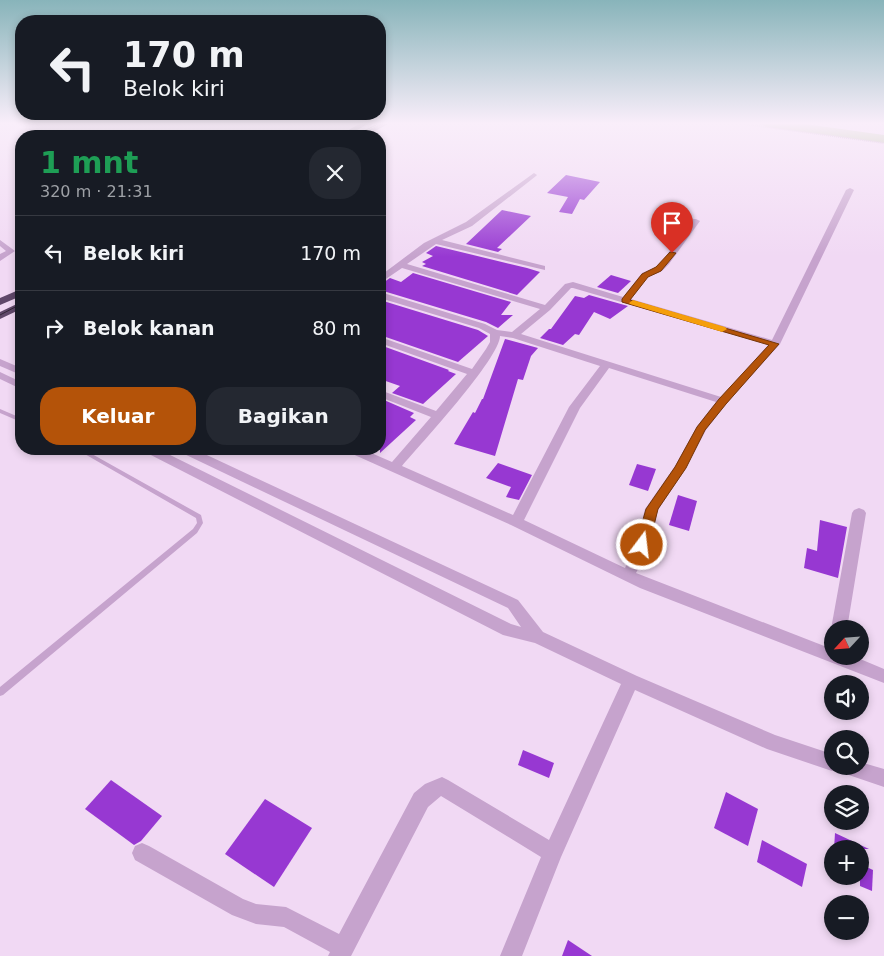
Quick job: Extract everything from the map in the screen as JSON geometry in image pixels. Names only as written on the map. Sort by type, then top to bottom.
[{"type":"highway","points":[[1,301],[15,295]]},
{"type":"highway","points":[[0,316],[15,309]]},
{"type":"street","points":[[386,276],[435,241],[469,224],[534,175]]},
{"type":"street","points":[[628,576],[642,545],[652,509],[680,468],[701,429],[775,344],[850,190]]},
{"type":"street","points":[[625,301],[645,275],[658,269],[666,262],[696,221]]},
{"type":"street","points":[[435,241],[542,268]]},
{"type":"street","points":[[0,242],[11,251],[0,258]]},
{"type":"street","points":[[401,265],[547,308]]},
{"type":"street","points":[[514,335],[547,308],[568,286],[573,285],[775,344]]},
{"type":"street","points":[[386,296],[482,326],[495,333],[514,335],[723,402]]},
{"type":"street","points":[[394,468],[474,373],[491,350],[495,342],[495,333]]},
{"type":"street","points":[[386,342],[474,373]]},
{"type":"street","points":[[0,362],[15,369]]},
{"type":"street","points":[[516,522],[575,407],[606,365]]},
{"type":"street","points":[[0,375],[15,383]]},
{"type":"street","points":[[386,395],[438,416]]},
{"type":"street","points":[[161,455],[508,630],[538,637],[772,743],[824,759]]},
{"type":"street","points":[[197,455],[514,604],[538,637]]},
{"type":"street","points":[[365,455],[516,522],[628,576],[824,652]]},
{"type":"street","points":[[841,620],[859,512]]},
{"type":"street","points":[[856,665],[884,676]]},
{"type":"street","points":[[511,956],[553,853],[632,680]]},
{"type":"street","points":[[869,773],[884,778]]},
{"type":"street","points":[[142,854],[239,908],[256,914],[286,917],[341,952],[421,800],[431,790],[442,786],[553,853]]},
{"type":"lane","points":[[0,411],[15,417]]},
{"type":"lane","points":[[0,692],[195,531],[200,524],[199,518],[89,455]]},
{"type":"building","points":[[566,175],[600,182],[584,200],[580,199],[572,214],[559,212],[568,197],[547,193]]},
{"type":"building","points":[[502,210],[531,216],[497,248],[502,249],[498,252],[466,244]]},
{"type":"building","points":[[436,246],[540,272],[517,295],[422,266],[426,264],[422,262],[433,256],[426,253]]},
{"type":"building","points":[[413,273],[511,302],[501,315],[513,315],[498,328],[486,322],[386,292],[386,281],[390,278],[401,282]]},
{"type":"building","points":[[611,275],[631,281],[618,293],[597,287]]},
{"type":"building","points":[[589,295],[628,306],[610,319],[594,312],[579,335],[575,334],[563,345],[540,338],[551,329],[575,296],[584,298]]},
{"type":"building","points":[[386,302],[478,330],[488,336],[458,362],[386,337]]},
{"type":"building","points":[[505,339],[538,348],[531,356],[523,380],[518,379],[495,456],[454,444],[483,399]]},
{"type":"building","points":[[386,347],[456,374],[423,404],[392,393],[400,386],[386,381]]},
{"type":"building","points":[[386,401],[414,413],[410,417],[416,420],[386,448]]},
{"type":"building","points":[[498,463],[532,475],[519,500],[506,497],[511,487],[486,478]]},
{"type":"building","points":[[637,464],[656,469],[648,491],[629,485]]},
{"type":"building","points":[[678,495],[697,501],[689,531],[669,525]]},
{"type":"building","points":[[820,520],[847,527],[838,578],[804,568],[807,548],[817,551]]},
{"type":"building","points":[[523,750],[554,763],[549,778],[518,765]]},
{"type":"building","points":[[111,780],[162,816],[141,841],[134,845],[85,809]]},
{"type":"building","points":[[726,792],[758,809],[748,846],[714,828]]},
{"type":"building","points":[[265,799],[312,828],[274,887],[225,854]]},
{"type":"building","points":[[835,833],[850,840],[835,840]]},
{"type":"building","points":[[762,840],[807,864],[802,887],[757,862]]},
{"type":"building","points":[[869,868],[873,870],[872,891],[860,886],[869,885]]},
{"type":"building","points":[[568,940],[592,956],[562,956]]},
{"type":"tram line","points":[[0,315],[15,307]]},
{"type":"slow traffic","points":[[633,303],[722,329]]},
{"type":"route","points":[[642,545],[652,509],[680,468],[701,429],[775,344],[625,301],[645,275],[658,269],[672,253]]}]
